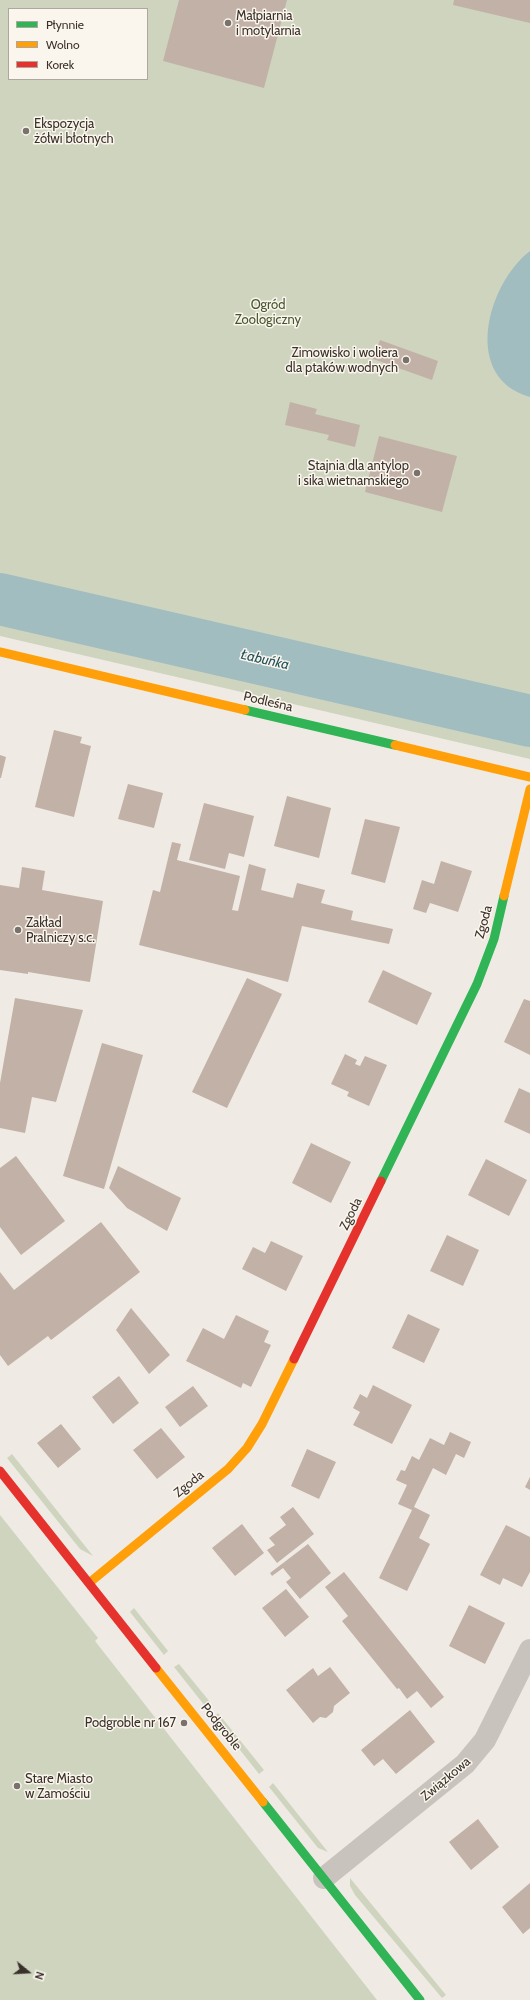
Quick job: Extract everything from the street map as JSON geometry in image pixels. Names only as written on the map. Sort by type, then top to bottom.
[{"type":"street","name":"Podleśna","points":[[0,652],[530,777]]},
{"type":"street","name":"Zgoda","points":[[89,1583],[228,1469],[247,1448],[262,1424],[477,984],[494,939],[530,790]]},
{"type":"street","name":"Podgroble","points":[[0,1471],[420,2000]]},
{"type":"street","name":"Związkowa","points":[[324,1878],[465,1764],[476,1752],[488,1734],[530,1650]]},
{"type":"green space","name":"Ogród Zoologiczny","points":[[0,0],[530,0],[530,759],[0,636]]},
{"type":"green space","points":[[12,1454],[93,1556],[80,1549],[7,1458]]},
{"type":"green space","points":[[0,1515],[98,1638],[95,1641],[377,2000],[0,2000]]},
{"type":"green space","points":[[134,1608],[168,1651],[164,1655],[130,1612]]},
{"type":"green space","points":[[179,1664],[210,1702],[205,1706],[174,1667]]},
{"type":"green space","points":[[218,1713],[264,1770],[259,1774],[214,1717]]},
{"type":"green space","points":[[273,1783],[328,1852],[318,1848],[269,1787]]},
{"type":"green space","points":[[350,1878],[446,1995],[442,1998],[355,1895],[350,1886]]},
{"type":"water","points":[[530,251],[530,397],[508,387],[495,371],[488,351],[488,329],[493,307],[502,285],[515,266]]},
{"type":"building","points":[[179,0],[287,0],[264,88],[163,61]]},
{"type":"building","points":[[454,0],[530,0],[530,23],[453,5]]},
{"type":"building","points":[[380,340],[438,361],[432,380],[373,359]]},
{"type":"building","points":[[290,402],[317,409],[315,414],[360,425],[355,447],[327,440],[329,435],[285,425]]},
{"type":"building","points":[[379,436],[457,456],[442,512],[365,492]]},
{"type":"building","points":[[54,730],[82,737],[80,743],[91,746],[74,817],[35,807]]},
{"type":"building","points":[[0,755],[6,757],[1,778],[0,778]]},
{"type":"building","points":[[128,784],[163,793],[154,828],[118,819]]},
{"type":"building","points":[[287,796],[331,808],[319,858],[274,846]]},
{"type":"building","points":[[204,803],[254,816],[244,857],[229,853],[225,869],[189,860]]},
{"type":"building","points":[[365,819],[400,827],[385,883],[351,874]]},
{"type":"building","points":[[172,842],[181,844],[177,860],[240,876],[232,910],[238,911],[249,864],[266,869],[261,890],[293,898],[297,883],[325,890],[321,903],[353,911],[351,920],[393,929],[389,944],[302,926],[288,982],[139,945],[153,890],[160,892]]},
{"type":"building","points":[[441,861],[472,871],[458,912],[430,903],[426,913],[413,909],[422,880],[434,884]]},
{"type":"building","points":[[22,867],[45,871],[42,890],[103,901],[90,982],[28,972],[28,974],[0,970],[0,885],[19,888]]},
{"type":"building","points":[[383,970],[432,993],[417,1025],[368,1002]]},
{"type":"building","points":[[247,978],[282,994],[227,1108],[192,1092]]},
{"type":"building","points":[[15,998],[83,1010],[56,1102],[32,1097],[25,1133],[0,1128],[0,1083]]},
{"type":"building","points":[[524,999],[530,1001],[530,1055],[504,1042]]},
{"type":"building","points":[[102,1043],[143,1055],[104,1189],[63,1176]]},
{"type":"building","points":[[345,1054],[357,1060],[355,1064],[360,1066],[365,1056],[387,1065],[369,1106],[347,1096],[349,1092],[331,1084]]},
{"type":"building","points":[[519,1088],[530,1093],[530,1134],[504,1122]]},
{"type":"building","points":[[311,1143],[351,1162],[331,1203],[292,1183]]},
{"type":"building","points":[[16,1156],[65,1221],[21,1255],[0,1227],[0,1168]]},
{"type":"building","points":[[486,1159],[527,1180],[509,1216],[468,1195]]},
{"type":"building","points":[[118,1166],[181,1198],[167,1231],[127,1208],[109,1188]]},
{"type":"building","points":[[101,1222],[140,1272],[51,1340],[48,1336],[8,1366],[0,1355],[0,1272],[14,1290]]},
{"type":"building","points":[[447,1235],[479,1250],[463,1286],[430,1271]]},
{"type":"building","points":[[271,1241],[303,1256],[286,1291],[242,1269],[253,1247],[265,1253]]},
{"type":"building","points":[[131,1308],[170,1355],[149,1374],[116,1330]]},
{"type":"building","points":[[408,1314],[440,1329],[424,1363],[392,1348]]},
{"type":"building","points":[[236,1315],[269,1331],[264,1342],[271,1345],[251,1387],[243,1383],[241,1388],[186,1361],[203,1328],[224,1339]]},
{"type":"building","points":[[119,1376],[139,1403],[113,1424],[92,1397]]},
{"type":"building","points":[[373,1385],[412,1405],[392,1444],[353,1425],[360,1412],[353,1408],[360,1394],[367,1398]]},
{"type":"building","points":[[193,1386],[208,1406],[180,1427],[165,1407]]},
{"type":"building","points":[[61,1424],[81,1449],[58,1468],[37,1443]]},
{"type":"building","points":[[161,1428],[185,1457],[157,1479],[133,1450]]},
{"type":"building","points":[[450,1432],[471,1442],[464,1458],[456,1454],[446,1475],[433,1468],[414,1507],[430,1515],[419,1538],[430,1544],[407,1591],[379,1578],[412,1510],[398,1504],[407,1485],[396,1480],[401,1470],[405,1471],[412,1456],[419,1460],[430,1438],[444,1445]]},
{"type":"building","points":[[307,1449],[336,1462],[319,1499],[291,1486]]},
{"type":"building","points":[[530,1477],[530,1490],[525,1487]]},
{"type":"building","points":[[293,1507],[314,1534],[277,1563],[267,1550],[275,1545],[269,1538],[286,1525],[280,1517]]},
{"type":"building","points":[[242,1524],[264,1553],[235,1576],[212,1548]]},
{"type":"building","points":[[506,1525],[530,1537],[530,1572],[522,1587],[503,1578],[500,1585],[480,1575]]},
{"type":"building","points":[[308,1544],[331,1573],[300,1599],[286,1582],[291,1578],[283,1568],[272,1576],[270,1573]]},
{"type":"building","points":[[344,1572],[444,1697],[431,1708],[417,1691],[407,1699],[399,1688],[397,1689],[342,1621],[348,1616],[325,1587]]},
{"type":"building","points":[[286,1589],[309,1617],[285,1637],[262,1608]]},
{"type":"building","points":[[469,1605],[505,1623],[485,1664],[449,1646]]},
{"type":"building","points":[[330,1667],[350,1693],[334,1706],[333,1712],[326,1718],[320,1717],[313,1723],[286,1690],[313,1668],[318,1676]]},
{"type":"building","points":[[410,1710],[435,1742],[396,1774],[383,1759],[374,1766],[361,1750]]},
{"type":"building","points":[[478,1819],[499,1847],[471,1870],[449,1842]]},
{"type":"building","points":[[530,1883],[530,1928],[523,1934],[502,1907]]},
{"type":"waterway","name":"Łabuńka","points":[[0,599],[530,721]]},
{"type":"traffic: fast","points":[[245,710],[395,745]]},
{"type":"traffic: fast","points":[[381,1181],[477,984],[494,939],[504,896]]},
{"type":"traffic: fast","points":[[263,1802],[420,2000]]},
{"type":"traffic: slow","points":[[0,652],[245,710]]},
{"type":"traffic: slow","points":[[395,745],[530,777]]},
{"type":"traffic: slow","points":[[504,896],[530,789]]},
{"type":"traffic: slow","points":[[89,1583],[228,1469],[247,1448],[262,1424],[294,1359]]},
{"type":"traffic: slow","points":[[156,1668],[263,1802]]},
{"type":"traffic: jam","points":[[294,1359],[381,1181]]},
{"type":"traffic: jam","points":[[0,1471],[156,1668]]},
{"type":"place","name":"Małpiarnia i motylarnia","points":[[228,23]]},
{"type":"place","name":"Ekspozycja żółwi błotnych","points":[[26,131]]},
{"type":"place","name":"Zimowisko i woliera dla ptaków wodnych","points":[[406,360]]},
{"type":"place","name":"Stajnia dla antylop i sika wietnamskiego","points":[[417,473]]},
{"type":"place","name":"Zakład Pralniczy s.c.","points":[[18,930]]},
{"type":"place","name":"Podgroble nr 167","points":[[184,1723]]},
{"type":"place","name":"Stare Miasto w Zamościu","points":[[17,1786]]}]
